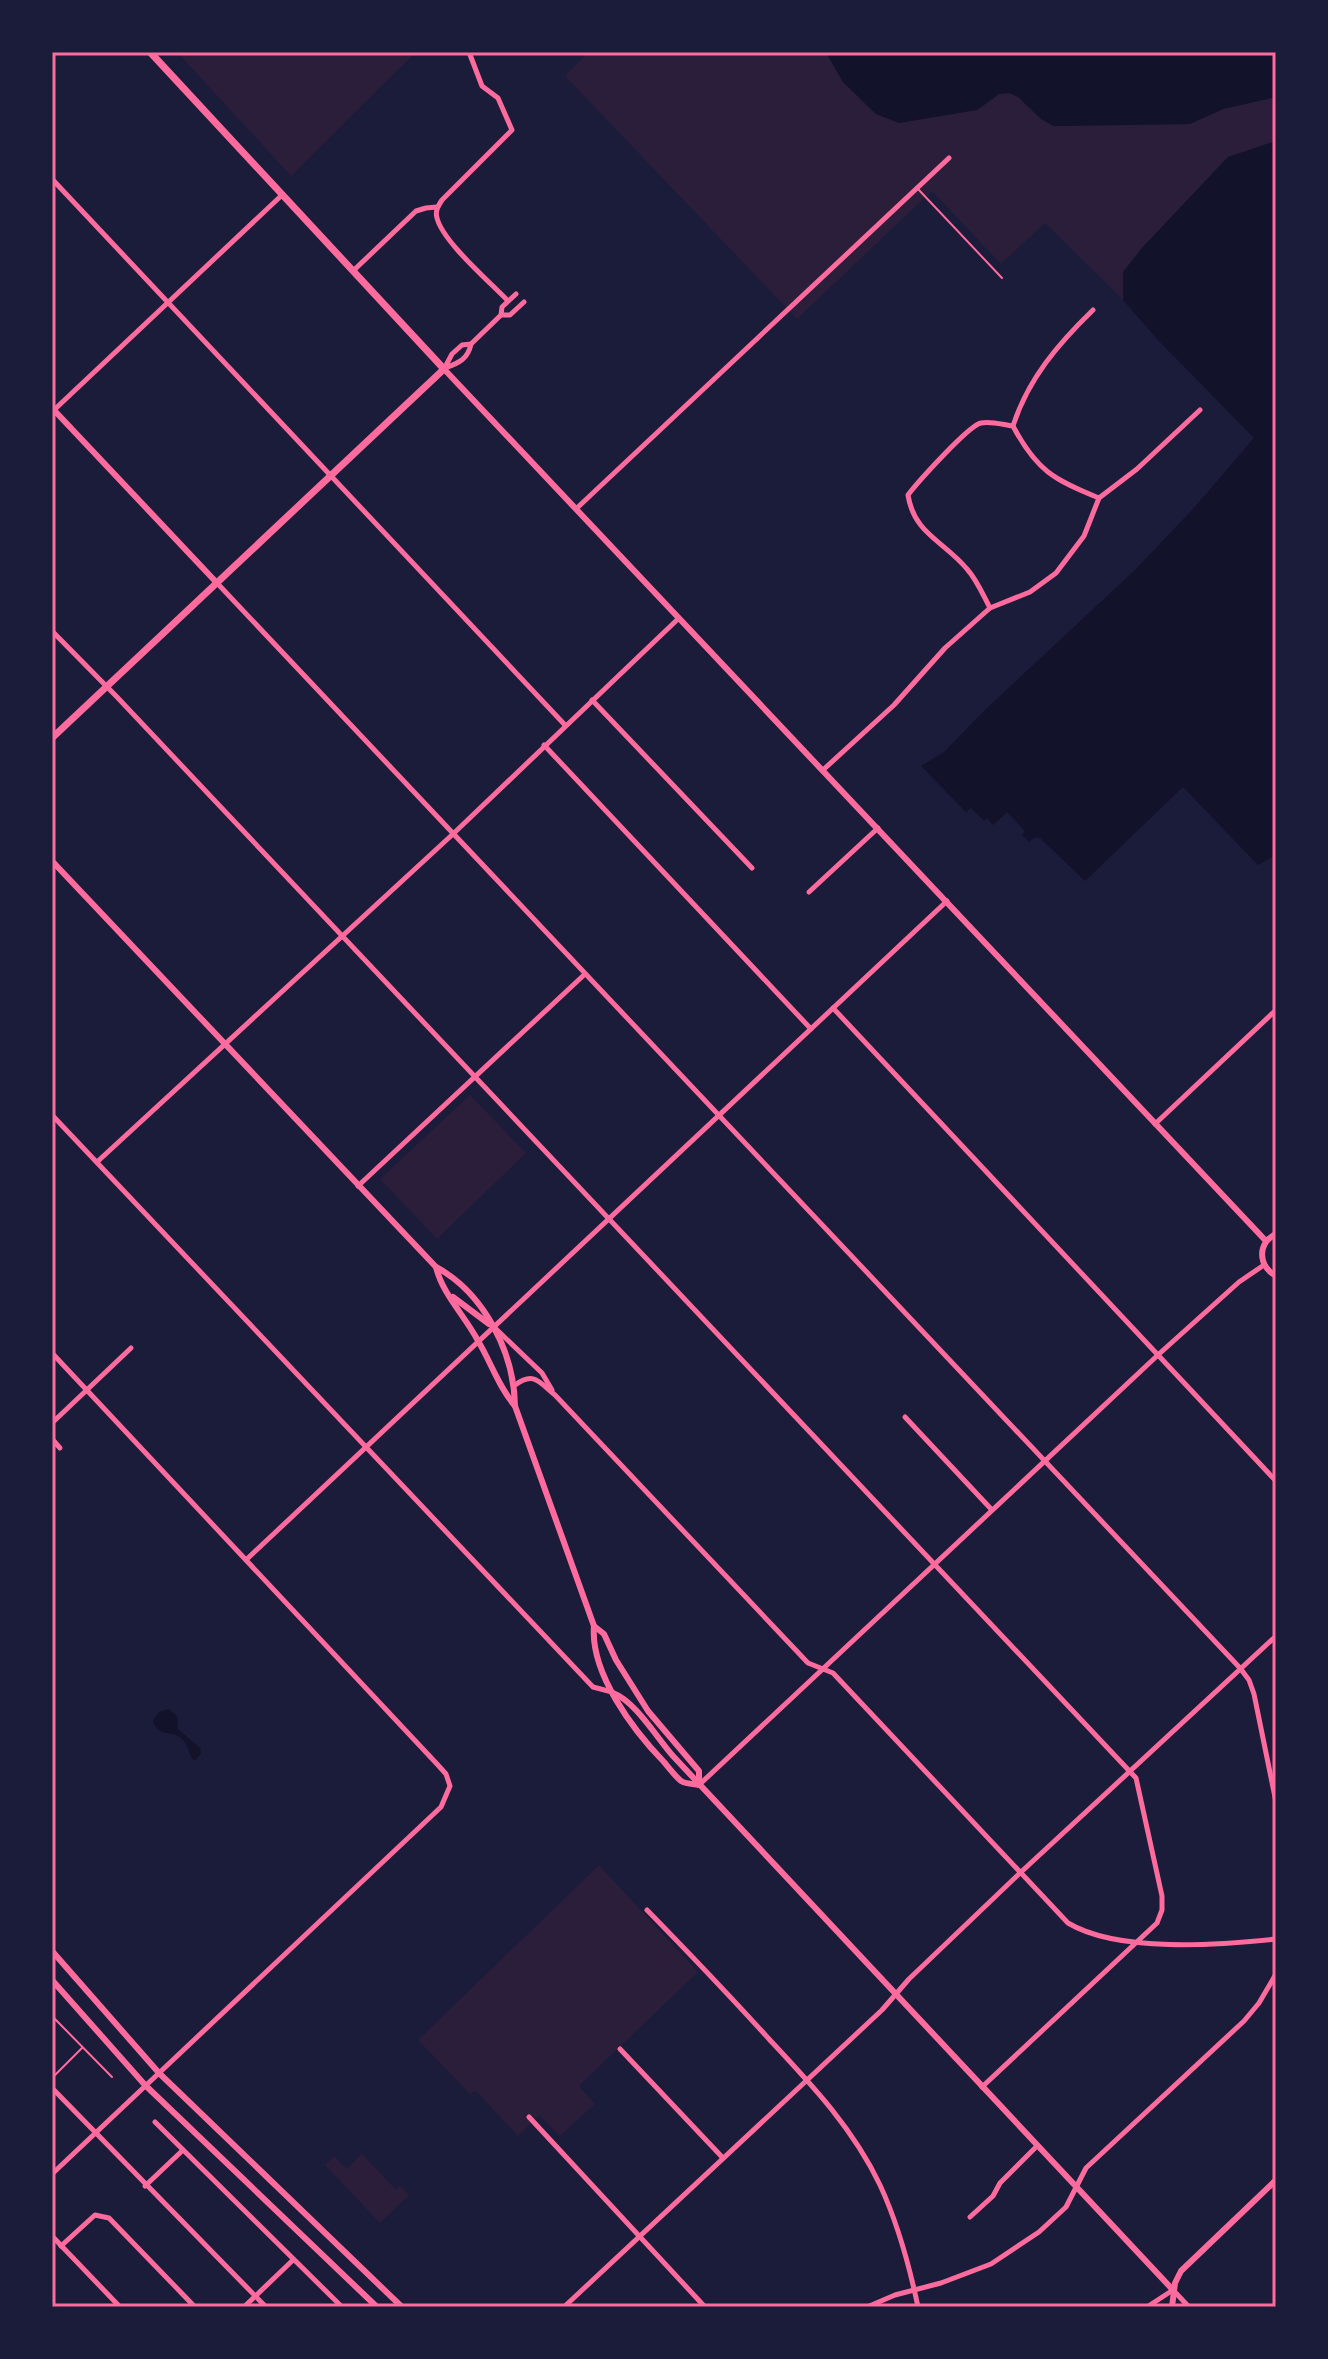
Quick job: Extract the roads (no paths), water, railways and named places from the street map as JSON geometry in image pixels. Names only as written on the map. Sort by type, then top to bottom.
[{"type":"main road","points":[[52,738],[444,369],[150,52]]},
{"type":"street","points":[[353,271],[416,211],[437,207],[512,130],[498,98],[482,86],[469,52]]},
{"type":"street","points":[[577,508],[949,158]]},
{"type":"street","points":[[52,179],[565,725]]},
{"type":"street","points":[[282,195],[53,409],[1240,1668],[1254,1694],[1276,1802]]},
{"type":"street","points":[[437,207],[437,218],[450,239],[508,301]]},
{"type":"street","points":[[444,369],[460,363],[469,354],[471,344],[501,315],[502,307],[516,294]]},
{"type":"street","points":[[501,315],[510,315],[524,302]]},
{"type":"street","points":[[1013,426],[1032,380],[1072,330],[1093,310]]},
{"type":"street","points":[[444,369],[452,354],[462,345],[471,344]]},
{"type":"street","points":[[444,369],[1266,1241]]},
{"type":"street","points":[[823,770],[894,705],[945,648],[990,608],[1030,592],[1056,573],[1084,536],[1099,498],[1137,469],[1200,410]]},
{"type":"street","points":[[990,608],[967,569],[922,529],[911,512],[908,495],[922,476],[944,458],[969,428],[981,423],[1013,426]]},
{"type":"street","points":[[1013,426],[1038,466],[1064,484],[1099,498]]},
{"type":"street","points":[[97,1162],[343,937],[680,617]]},
{"type":"street","points":[[52,631],[1136,1778],[1162,1896],[1162,1910],[1157,1923],[982,2087]]},
{"type":"street","points":[[592,700],[752,868]]},
{"type":"street","points":[[544,745],[811,1029]]},
{"type":"street","points":[[809,892],[878,828]]},
{"type":"street","points":[[52,861],[436,1267],[450,1274],[495,1328],[515,1385],[515,1406]]},
{"type":"street","points":[[247,1559],[947,901]]},
{"type":"street","points":[[358,1186],[585,974]]},
{"type":"street","points":[[833,1008],[1276,1481]]},
{"type":"street","points":[[1155,1124],[1276,1010]]},
{"type":"street","points":[[52,1115],[593,1687],[622,1696],[699,1785],[1189,2307]]},
{"type":"street","points":[[1276,1234],[1266,1241],[1262,1251],[1264,1265],[1276,1276]]},
{"type":"street","points":[[699,1785],[1159,1354],[1239,1282],[1264,1265]]},
{"type":"street","points":[[436,1267],[440,1284],[480,1343],[502,1390],[515,1406],[594,1626],[593,1640],[612,1692],[632,1726],[652,1750],[683,1782],[699,1785]]},
{"type":"street","points":[[449,1295],[463,1302],[506,1336],[542,1373],[555,1395]]},
{"type":"street","points":[[52,1423],[131,1348]]},
{"type":"street","points":[[52,1353],[437,1764],[446,1774],[450,1786],[441,1807],[52,2174]]},
{"type":"street","points":[[515,1385],[527,1377],[534,1378],[555,1395],[808,1663],[833,1673],[1068,1923],[1102,1938],[1136,1942],[1239,1943],[1276,1939]]},
{"type":"street","points":[[905,1417],[992,1510]]},
{"type":"street","points":[[52,1439],[60,1448]]},
{"type":"street","points":[[594,1626],[604,1634],[631,1686],[699,1771],[699,1785]]},
{"type":"street","points":[[564,2307],[807,2080],[1020,1873],[1276,1636]]},
{"type":"street","points":[[647,1910],[807,2080],[859,2146],[895,2220],[918,2307]]},
{"type":"street","points":[[52,1951],[159,2073],[402,2307]]},
{"type":"street","points":[[867,2307],[964,2276],[1015,2249],[1066,2207],[1086,2168],[1244,2021],[1276,1974]]},
{"type":"street","points":[[52,1980],[145,2085],[377,2307]]},
{"type":"street","points":[[620,2049],[723,2158]]},
{"type":"street","points":[[52,2088],[266,2307]]},
{"type":"street","points":[[529,2117],[705,2307]]},
{"type":"street","points":[[155,2122],[342,2307]]},
{"type":"street","points":[[970,2217],[1037,2146]]},
{"type":"street","points":[[145,2186],[183,2150]]},
{"type":"street","points":[[1172,2307],[1173,2290],[1181,2271],[1276,2180]]},
{"type":"street","points":[[61,2246],[95,2215],[109,2218],[195,2307]]},
{"type":"street","points":[[52,2236],[120,2307]]},
{"type":"street","points":[[244,2307],[293,2260]]},
{"type":"street","points":[[1147,2307],[1173,2290]]},
{"type":"lane","points":[[917,188],[1002,278]]},
{"type":"lane","points":[[52,2016],[112,2077]]},
{"type":"lane","points":[[52,2078],[83,2047]]}]
